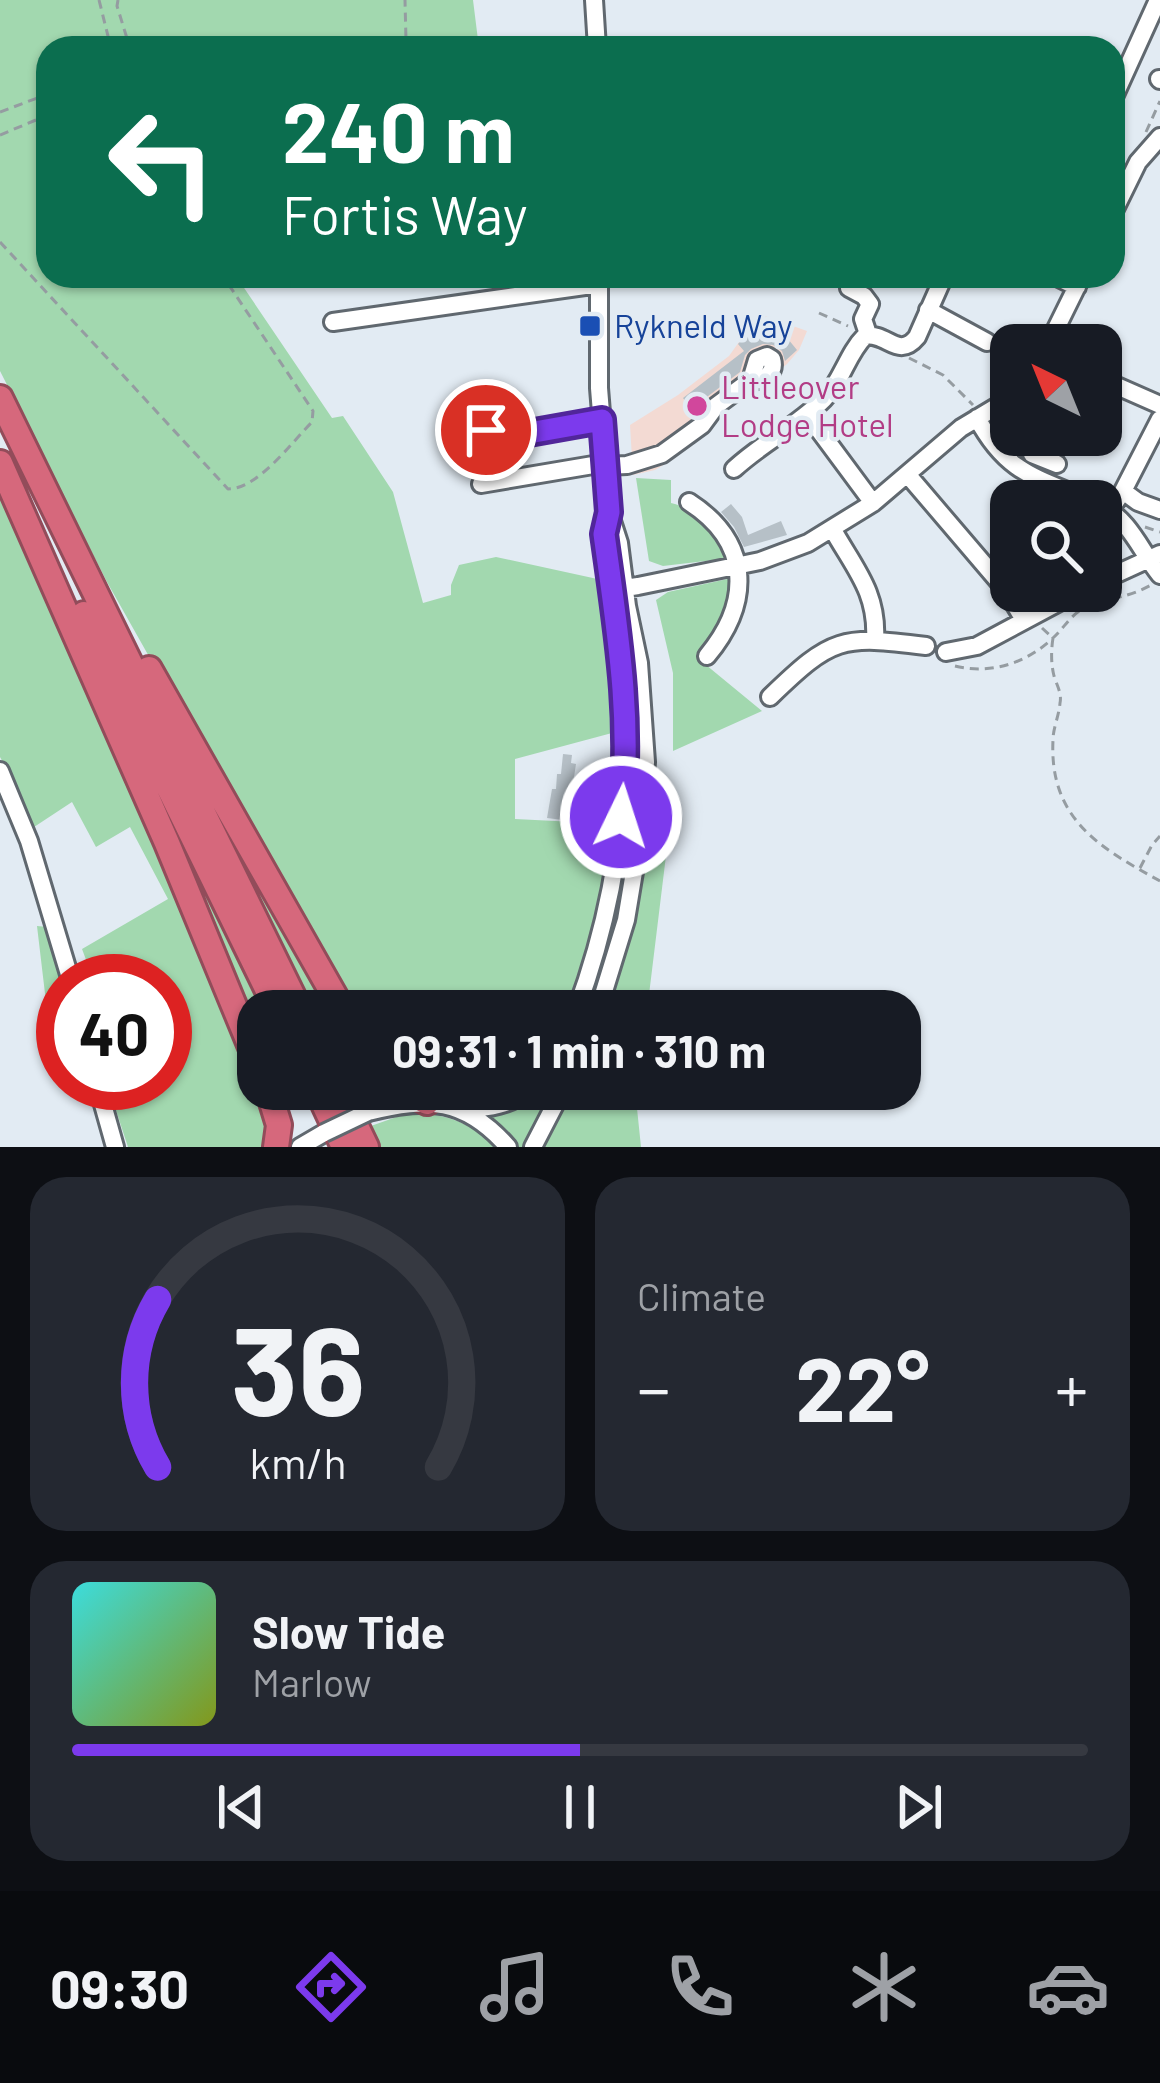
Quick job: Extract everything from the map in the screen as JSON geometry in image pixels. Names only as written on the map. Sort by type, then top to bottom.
[{"type":"highway","points":[[0,398],[290,990]]},
{"type":"highway","points":[[0,442],[268,990]]},
{"type":"highway","points":[[0,463],[237,1013]]},
{"type":"highway","points":[[70,540],[119,617],[331,990]]},
{"type":"highway","points":[[274,1110],[279,1125],[276,1147]]},
{"type":"highway","points":[[324,1110],[334,1140]]},
{"type":"highway","points":[[348,1110],[366,1147]]},
{"type":"street","points":[[594,0],[596,36]]},
{"type":"street","points":[[1125,74],[1158,0]]},
{"type":"street","points":[[1125,189],[1138,162],[1160,136]]},
{"type":"street","points":[[333,322],[548,288]]},
{"type":"street","points":[[582,990],[605,914],[625,760],[619,544],[609,512],[599,388],[598,288]]},
{"type":"street","points":[[851,288],[870,304],[863,319],[866,335]]},
{"type":"street","points":[[866,335],[902,348],[909,346],[938,288]]},
{"type":"street","points":[[1058,324],[1076,288]]},
{"type":"street","points":[[928,310],[987,341]]},
{"type":"street","points":[[734,469],[830,392],[866,335]]},
{"type":"street","points":[[481,484],[627,465],[662,454],[751,380]]},
{"type":"street","points":[[1122,388],[1160,405]]},
{"type":"street","points":[[619,582],[640,573],[662,579],[782,555],[873,503],[946,439],[990,411]]},
{"type":"street","points":[[807,414],[873,503]]},
{"type":"street","points":[[980,417],[1006,460],[1040,463],[1063,480]]},
{"type":"street","points":[[1160,419],[1123,491],[1160,510]]},
{"type":"street","points":[[494,425],[512,436],[602,420]]},
{"type":"street","points":[[907,474],[1033,616]]},
{"type":"street","points":[[689,502],[725,534],[738,566],[738,602],[732,622],[707,656]]},
{"type":"street","points":[[1122,523],[1151,564],[1122,574]]},
{"type":"street","points":[[833,530],[867,586],[876,640]]},
{"type":"street","points":[[632,626],[640,603],[662,579]]},
{"type":"street","points":[[604,990],[626,920],[646,762],[642,689],[619,582]]},
{"type":"street","points":[[946,652],[977,646],[1040,612]]},
{"type":"street","points":[[770,697],[803,665],[837,643],[876,640],[926,646]]},
{"type":"street","points":[[625,760],[646,762]]},
{"type":"street","points":[[0,771],[28,841],[63,954]]},
{"type":"street","points":[[621,817],[641,819]]},
{"type":"street","points":[[105,1110],[115,1147]]},
{"type":"street","points":[[300,1147],[334,1140],[376,1110]]},
{"type":"street","points":[[461,1110],[508,1147]]},
{"type":"street","points":[[533,1147],[552,1110]]},
{"type":"path","points":[[99,0],[108,36]]},
{"type":"path","points":[[118,0],[125,36]]},
{"type":"path","points":[[405,0],[406,36]]},
{"type":"path","points":[[0,112],[36,98]]},
{"type":"path","points":[[0,135],[36,121]]},
{"type":"path","points":[[0,242],[36,281]]},
{"type":"path","points":[[42,288],[228,489],[242,489],[312,422],[314,411],[232,288]]},
{"type":"path","points":[[819,313],[866,335]]},
{"type":"path","points":[[911,358],[943,375],[980,417]]},
{"type":"path","points":[[1033,616],[1053,638],[1052,663],[1060,703],[1053,757],[1064,802],[1088,836],[1160,881]]},
{"type":"path","points":[[1139,870],[1160,836]]},
{"type":"shaded area","name":"Littleover Lodge Hotel","points":[[759,314],[807,331],[799,350],[684,444],[675,458],[655,470],[633,475],[630,425],[729,356]]},
{"type":"green space","points":[[0,0],[473,0],[478,36],[36,36],[36,288],[244,288],[332,418],[343,416],[393,492],[423,603],[451,595],[459,565],[496,557],[602,580],[612,733],[515,759],[515,819],[615,824],[590,944],[573,990],[337,990],[107,582],[0,371]]},
{"type":"green space","points":[[636,478],[671,480],[671,503],[698,517],[731,558],[663,566],[649,561]]},
{"type":"green space","points":[[0,487],[237,1031],[237,1110],[264,1110],[267,1125],[262,1147],[128,1147],[116,1110],[192,1110],[192,954],[84,954],[82,949],[168,899],[130,827],[96,847],[72,802],[31,829],[0,757]]},
{"type":"green space","points":[[732,578],[723,621],[700,660],[762,711],[673,751],[673,673],[656,600],[668,592]]},
{"type":"green space","points":[[123,712],[260,990],[238,990]]},
{"type":"green space","points":[[189,757],[326,990],[299,990]]},
{"type":"green space","points":[[650,826],[669,831],[650,990],[612,990],[635,910]]},
{"type":"green space","points":[[37,926],[48,927],[54,954],[40,954]]},
{"type":"green space","points":[[501,1110],[544,1110],[525,1147],[518,1147],[485,1116]]},
{"type":"green space","points":[[560,1110],[637,1110],[641,1147],[543,1147]]},
{"type":"green space","points":[[405,1114],[455,1120],[497,1147],[377,1147],[368,1127]]},
{"type":"building","points":[[762,316],[793,327],[788,339],[797,350],[785,361],[773,345],[751,349],[740,372],[691,409],[683,398],[744,351],[738,344]]},
{"type":"building","points":[[731,504],[748,535],[781,521],[787,535],[744,547],[721,512]]},
{"type":"building","points":[[563,754],[572,755],[571,763],[576,764],[571,821],[547,818]]},
{"type":"place","name":"Rykneld Way","points":[[590,326]]},
{"type":"place","name":"Littleover Lodge Hotel","points":[[697,406]]},
{"type":"route","points":[[486,430],[512,436],[602,420],[609,512],[604,534],[626,721],[621,817]]}]
